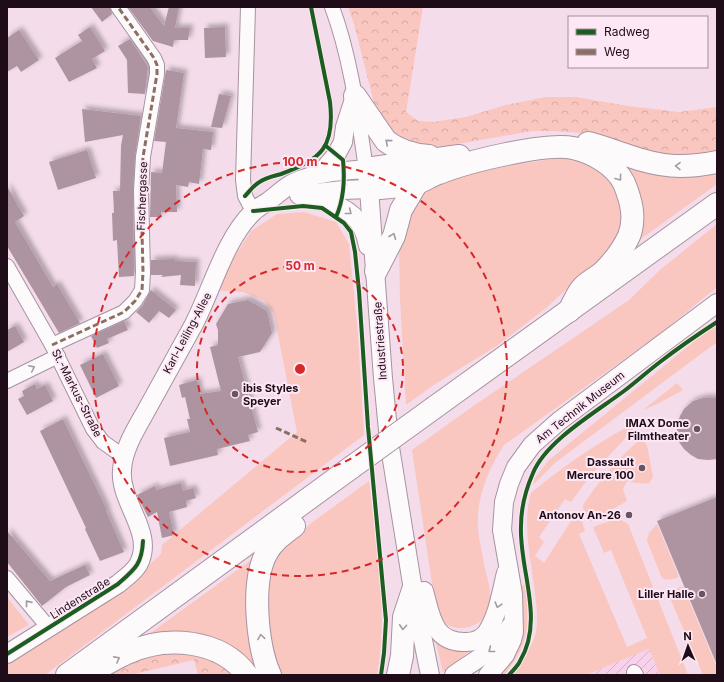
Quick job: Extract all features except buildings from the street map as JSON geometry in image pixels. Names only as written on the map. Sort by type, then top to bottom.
[{"type":"main road","points":[[354,96],[378,132],[393,146],[425,156],[452,157]]},
{"type":"main road","points":[[367,179],[452,157],[548,139],[573,140],[593,144],[651,163],[672,166],[695,166],[717,162]]},
{"type":"main road","points":[[367,179],[417,183],[439,172],[500,156],[547,148],[572,148],[602,160],[621,179],[628,193],[631,201],[632,225],[629,235],[616,257],[604,271],[582,288],[569,311]]},
{"type":"main road","points":[[376,271],[394,236],[402,210],[417,183]]},
{"type":"main road","points":[[67,675],[717,204]]},
{"type":"main road","points":[[270,675],[266,667],[260,637],[256,605],[259,575],[266,553],[277,539],[311,512],[345,473]]},
{"type":"main road","points":[[398,675],[402,656],[404,617],[413,590]]},
{"type":"main road","points":[[81,675],[94,670],[128,652],[152,645],[172,642],[192,643],[210,648],[231,659],[243,669],[247,675]]},
{"type":"street","name":"Fischergasse","points":[[7,381],[55,350],[124,312],[136,301],[142,290],[141,191],[143,157],[157,79],[157,65],[154,58],[118,7]]},
{"type":"street","points":[[248,7],[243,180],[245,196],[260,207],[299,195],[344,190],[367,179]]},
{"type":"street","name":"Industriestraße","points":[[332,7],[344,48],[354,96],[367,179],[376,271],[388,433],[413,590],[430,675]]},
{"type":"street","points":[[320,174],[336,155],[343,142],[345,127],[354,96]]},
{"type":"street","name":"Karl-Leiling-Allee","points":[[124,457],[140,422],[194,323],[233,239],[241,226],[260,207],[294,183],[320,174],[367,179]]},
{"type":"street","points":[[299,195],[341,206],[354,216],[363,228],[376,271]]},
{"type":"street","name":"St.-Markus-Straße","points":[[7,266],[55,350],[93,428],[102,442],[124,457]]},
{"type":"street","name":"Am Technik Museum","points":[[488,675],[502,660],[510,646],[514,632],[513,594],[502,530],[504,502],[516,467],[532,445],[559,421],[717,303]]},
{"type":"street","name":"Lindenstraße","points":[[7,654],[118,584],[138,565],[142,553],[143,541],[141,530],[124,488],[122,470],[124,457]]},
{"type":"street","points":[[408,558],[415,568],[422,583],[437,631],[447,638],[461,642],[479,640],[486,633],[494,618],[508,567]]},
{"type":"street","points":[[7,578],[49,628]]},
{"type":"street","points":[[454,675],[498,644],[504,637],[514,619]]},
{"type":"shaded area","points":[[649,649],[660,675],[586,675],[631,656]]},
{"type":"green space","points":[[348,7],[423,7],[406,112],[418,121],[433,122],[466,117],[506,105],[546,97],[576,97],[628,106],[679,112],[717,107],[717,155],[678,160],[583,133],[554,131],[532,131],[446,146],[431,147],[408,143],[390,131],[384,124],[374,103],[354,24]]},
{"type":"green space","points":[[563,158],[590,166],[607,177],[616,189],[623,203],[618,240],[599,264],[569,287],[546,308],[498,345],[432,386],[406,405],[400,300],[399,239],[418,193],[436,182],[499,166]]},
{"type":"green space","points":[[622,161],[717,170],[717,184],[634,244]]},
{"type":"green space","points":[[304,212],[336,222],[349,244],[358,335],[364,435],[45,675],[7,675],[7,665],[122,590],[161,554],[162,545],[297,432],[274,314],[264,300],[243,292],[213,290],[251,231],[277,214]]},
{"type":"green space","points":[[717,224],[717,287],[662,332],[504,445],[488,474],[479,506],[478,528],[490,592],[489,609],[480,622],[473,626],[457,628],[443,622],[438,615],[435,604],[412,450],[469,409],[629,300],[661,269]]},
{"type":"green space","points":[[717,325],[717,342],[556,462],[533,485],[535,478],[549,460],[696,340]]},
{"type":"green space","points":[[677,383],[683,390],[643,410]]},
{"type":"green space","points":[[644,418],[590,476],[571,502],[565,499],[539,537],[544,542],[535,556],[544,563],[576,513],[580,516],[585,531],[579,534],[627,647],[647,638],[611,550],[604,553],[593,527],[618,518],[628,524],[688,675],[660,675],[649,649],[586,675],[513,675],[529,649],[536,632],[537,625],[535,588],[527,533],[528,506],[531,493],[585,452]]},
{"type":"green space","points":[[642,438],[647,445],[653,477],[649,483],[627,481],[623,489],[627,501],[590,522],[583,505],[610,470],[625,453]]},
{"type":"green space","points":[[369,481],[382,602],[382,627],[377,675],[276,675],[267,619],[268,576],[277,555],[314,521]]},
{"type":"green space","points":[[657,524],[679,577],[668,580],[662,578],[647,541],[649,533]]},
{"type":"green space","points":[[255,557],[261,675],[256,675],[141,640]]},
{"type":"green space","points":[[524,584],[527,600],[526,635],[516,658],[504,675],[499,675],[520,589]]},
{"type":"green space","points":[[683,586],[717,668],[717,675],[703,675],[670,598],[674,590]]},
{"type":"green space","points":[[7,597],[29,625],[7,637]]},
{"type":"green space","points":[[435,638],[475,647],[443,672]]},
{"type":"green space","points":[[203,651],[238,675],[198,675],[194,660],[130,675],[103,675],[119,666],[156,654]]},
{"type":"marked path","points":[[52,345],[124,312],[135,301],[142,290],[141,191],[143,157],[157,74],[157,65],[154,58],[118,7]]},
{"type":"marked path","points":[[276,428],[307,442]]},
{"type":"cycle path","points":[[245,196],[260,181],[307,163],[323,149],[328,141],[331,117],[330,102],[311,7]]},
{"type":"cycle path","points":[[326,146],[343,160],[343,189],[341,203],[336,217]]},
{"type":"cycle path","points":[[253,211],[303,206],[322,208],[344,223],[351,232],[355,252],[359,291],[368,427],[386,620],[381,675]]},
{"type":"cycle path","points":[[509,675],[520,661],[527,645],[530,628],[531,611],[521,543],[521,519],[524,499],[528,486],[539,461],[573,428],[624,391],[656,365],[717,322]]},
{"type":"cycle path","points":[[7,654],[118,584],[133,570],[139,561],[143,541]]},
{"type":"place","name":"ibis Styles Speyer","points":[[235,394]]},
{"type":"place","name":"IMAX Dome Filmtheater","points":[[697,429]]},
{"type":"place","name":"Dassault Mercure 100","points":[[642,468]]},
{"type":"place","name":"Antonov An-26","points":[[629,515]]},
{"type":"place","name":"Liller Halle","points":[[702,594]]}]
